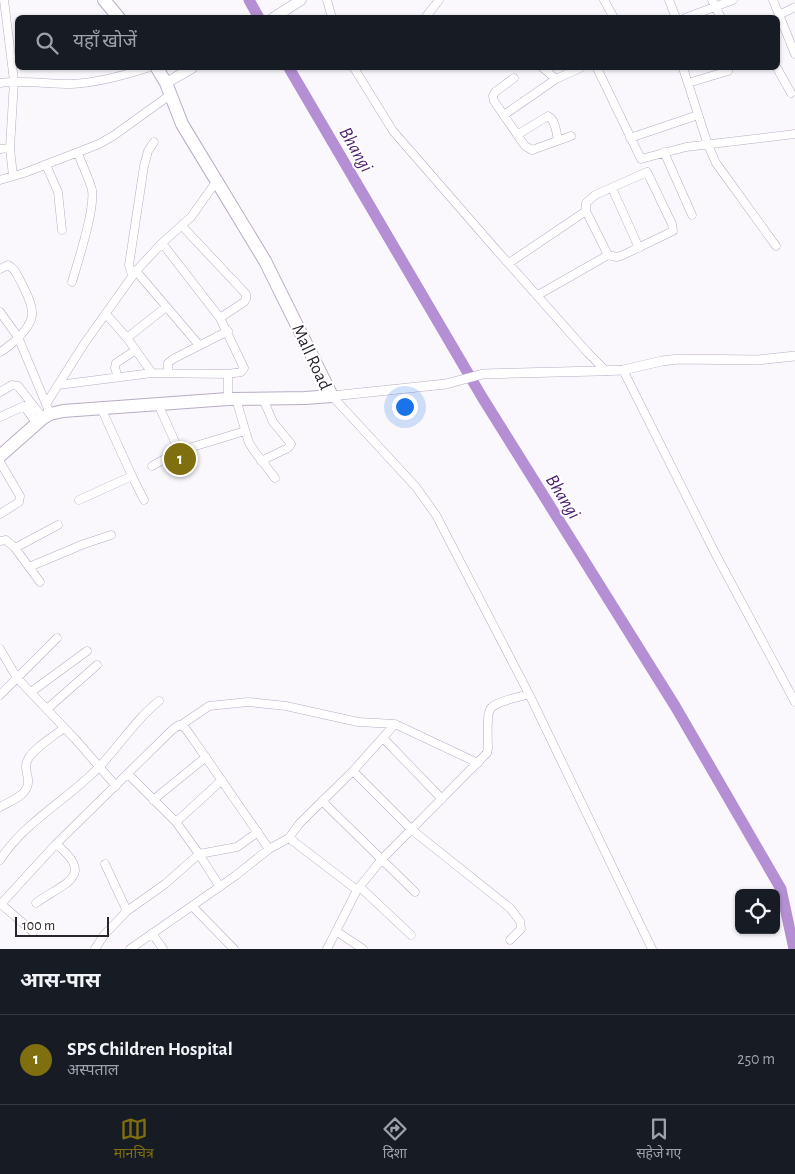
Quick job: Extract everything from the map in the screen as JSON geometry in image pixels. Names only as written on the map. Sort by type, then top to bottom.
[{"type":"highway","points":[[104,0],[116,15]]},
{"type":"highway","name":"Mall Road","points":[[44,415],[63,411],[232,399],[332,396],[265,261],[182,124],[158,70]]},
{"type":"highway","points":[[0,456],[44,415]]},
{"type":"main road","points":[[277,15],[296,1]]},
{"type":"main road","points":[[168,89],[188,70]]},
{"type":"street","points":[[4,0],[14,82],[10,148],[13,176]]},
{"type":"street","points":[[327,0],[331,15]]},
{"type":"street","points":[[427,15],[439,0]]},
{"type":"street","points":[[604,0],[612,15]]},
{"type":"street","points":[[669,0],[675,15]]},
{"type":"street","points":[[691,15],[714,3],[733,0]]},
{"type":"street","points":[[772,0],[779,15],[795,7]]},
{"type":"street","points":[[714,3],[720,15]]},
{"type":"street","points":[[780,17],[795,52]]},
{"type":"street","points":[[0,83],[89,83],[125,76],[142,70]]},
{"type":"street","points":[[357,70],[393,130],[588,353],[606,371]]},
{"type":"street","points":[[545,70],[556,80]]},
{"type":"street","points":[[504,115],[556,80],[576,70]]},
{"type":"street","points":[[538,295],[608,255],[617,257],[673,231],[672,224],[598,70]]},
{"type":"street","points":[[684,70],[708,145],[721,171],[776,246]]},
{"type":"street","points":[[778,70],[791,93]]},
{"type":"street","points":[[688,83],[728,71]]},
{"type":"street","points":[[514,78],[495,92],[493,96],[494,101],[526,146],[532,150],[571,136]]},
{"type":"street","points":[[0,180],[46,165],[107,140],[168,89]]},
{"type":"street","points":[[630,138],[698,115]]},
{"type":"street","points":[[517,135],[548,116],[554,121],[558,140]]},
{"type":"street","points":[[641,159],[664,152],[795,134]]},
{"type":"street","points":[[154,142],[148,152],[144,166],[129,265],[134,273],[200,345]]},
{"type":"street","points":[[0,149],[10,148]]},
{"type":"street","points":[[664,152],[692,214]]},
{"type":"street","points":[[72,282],[84,238],[92,197],[92,188],[78,153]]},
{"type":"street","points":[[46,165],[58,192],[62,230]]},
{"type":"street","points":[[608,255],[585,206],[590,198],[647,172]]},
{"type":"street","points":[[44,415],[58,385],[84,344],[134,273],[162,243],[182,226],[216,182]]},
{"type":"street","points":[[612,188],[639,248]]},
{"type":"street","points":[[509,263],[586,211]]},
{"type":"street","points":[[182,226],[246,294],[244,302],[220,318]]},
{"type":"street","points":[[58,385],[152,373],[228,374],[241,372],[244,368],[228,331],[220,318],[162,243]]},
{"type":"street","points":[[0,269],[8,265],[16,272],[32,310],[31,323],[0,352]]},
{"type":"street","points":[[127,338],[166,307]]},
{"type":"street","points":[[0,312],[18,337],[44,415]]},
{"type":"street","points":[[106,314],[127,338],[152,373]]},
{"type":"street","points":[[168,372],[170,361],[228,331]]},
{"type":"street","points":[[118,377],[115,368],[116,362],[136,350]]},
{"type":"street","points":[[332,396],[414,388],[474,376],[507,372],[606,371],[624,370],[679,359],[758,360],[795,357]]},
{"type":"street","points":[[624,370],[715,553],[795,702]]},
{"type":"street","points":[[228,374],[232,399],[249,443],[275,478]]},
{"type":"street","points":[[0,392],[12,385],[18,386],[44,415]]},
{"type":"street","points":[[332,396],[416,487],[436,515],[529,694],[652,949]]},
{"type":"street","points":[[261,461],[288,448],[291,444],[273,422],[263,399]]},
{"type":"street","points":[[158,404],[180,452]]},
{"type":"street","points":[[0,417],[24,406],[44,415]]},
{"type":"street","points":[[101,408],[144,500]]},
{"type":"street","points":[[152,466],[180,452],[245,431]]},
{"type":"street","points":[[0,462],[20,496],[19,502],[0,514]]},
{"type":"street","points":[[79,500],[132,476]]},
{"type":"street","points":[[15,548],[58,524]]},
{"type":"street","points":[[29,567],[111,535]]},
{"type":"street","points":[[0,541],[6,540],[15,548],[40,582]]},
{"type":"street","points":[[0,695],[57,638]]},
{"type":"street","points":[[31,692],[87,651]]},
{"type":"street","points":[[1,653],[17,678],[116,786]]},
{"type":"street","points":[[46,709],[97,665]]},
{"type":"street","points":[[327,949],[359,888],[382,860],[487,753],[489,713],[492,708],[497,704],[529,694]]},
{"type":"street","points":[[0,860],[12,844],[34,822],[99,767],[144,713],[159,701]]},
{"type":"street","points":[[33,932],[1,904],[56,844],[172,730],[209,706],[241,702],[286,706],[358,722],[395,724],[478,763]]},
{"type":"street","points":[[130,949],[152,932],[220,887],[269,848],[289,838],[395,724]]},
{"type":"street","points":[[181,725],[206,757],[269,848]]},
{"type":"street","points":[[0,807],[25,792],[29,782],[26,769],[28,759],[64,728]]},
{"type":"street","points":[[383,738],[442,799]]},
{"type":"street","points":[[153,800],[206,757]]},
{"type":"street","points":[[353,770],[412,830],[510,908],[520,921],[521,928],[510,940]]},
{"type":"street","points":[[128,774],[176,822],[220,887]]},
{"type":"street","points":[[176,822],[222,780]]},
{"type":"street","points":[[322,802],[415,892]]},
{"type":"street","points":[[96,949],[104,935],[127,911],[165,884],[199,854],[237,846],[258,832]]},
{"type":"street","points":[[289,838],[359,888],[411,935]]},
{"type":"street","points":[[36,903],[66,884],[76,872],[71,857],[56,844]]},
{"type":"street","points":[[104,864],[127,911]]},
{"type":"street","points":[[192,906],[234,949]]},
{"type":"street","points":[[336,931],[363,949]]},
{"type":"street","points":[[152,932],[163,949]]},
{"type":"waterway","name":"Bhangi","points":[[249,0],[257,15]]},
{"type":"waterway","name":"Bhangi","points":[[290,70],[482,397],[675,706],[781,889],[794,949]]},
{"type":"place","name":"SPS Children Hospital","points":[[180,459]]}]
